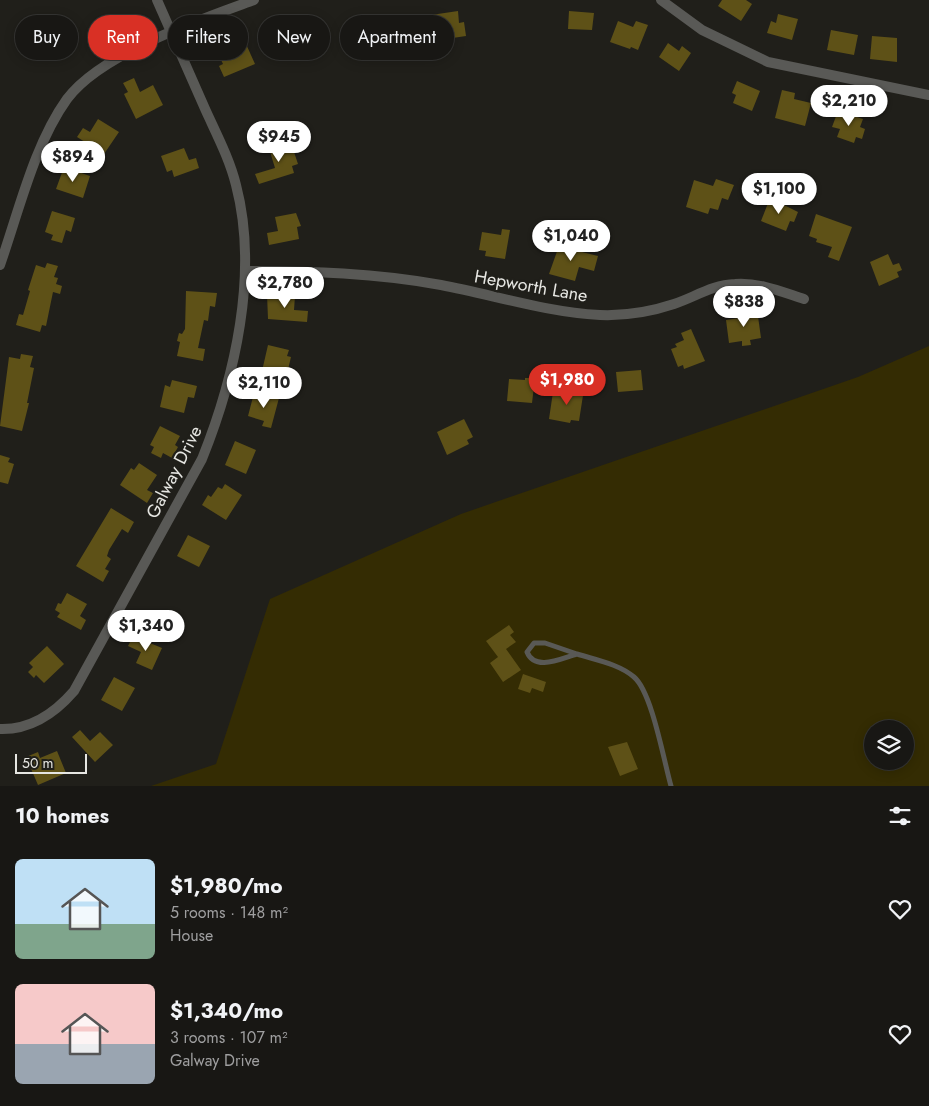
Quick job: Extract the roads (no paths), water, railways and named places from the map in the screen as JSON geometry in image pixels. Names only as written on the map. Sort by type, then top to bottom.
[{"type":"street","name":"Galway Drive","points":[[157,0],[168,24]]},
{"type":"street","points":[[214,15],[254,0]]},
{"type":"street","points":[[661,0],[702,30],[768,62],[929,95]]},
{"type":"street","points":[[0,265],[43,140],[69,97],[84,82],[122,54],[168,35]]},
{"type":"street","name":"Galway Drive","points":[[0,729],[33,724],[60,707],[74,691],[202,459],[216,425],[238,334],[245,271],[245,244],[236,184],[184,60]]},
{"type":"street","name":"Hepworth Lane","points":[[245,271],[320,271],[384,276],[442,285],[541,308],[600,315],[639,314],[675,304],[713,287],[736,283],[762,286],[804,299]]},
{"type":"lane","points":[[578,654],[551,662],[535,662],[527,652],[534,643],[545,643],[578,654],[618,668],[635,678],[647,698],[671,786]]}]
